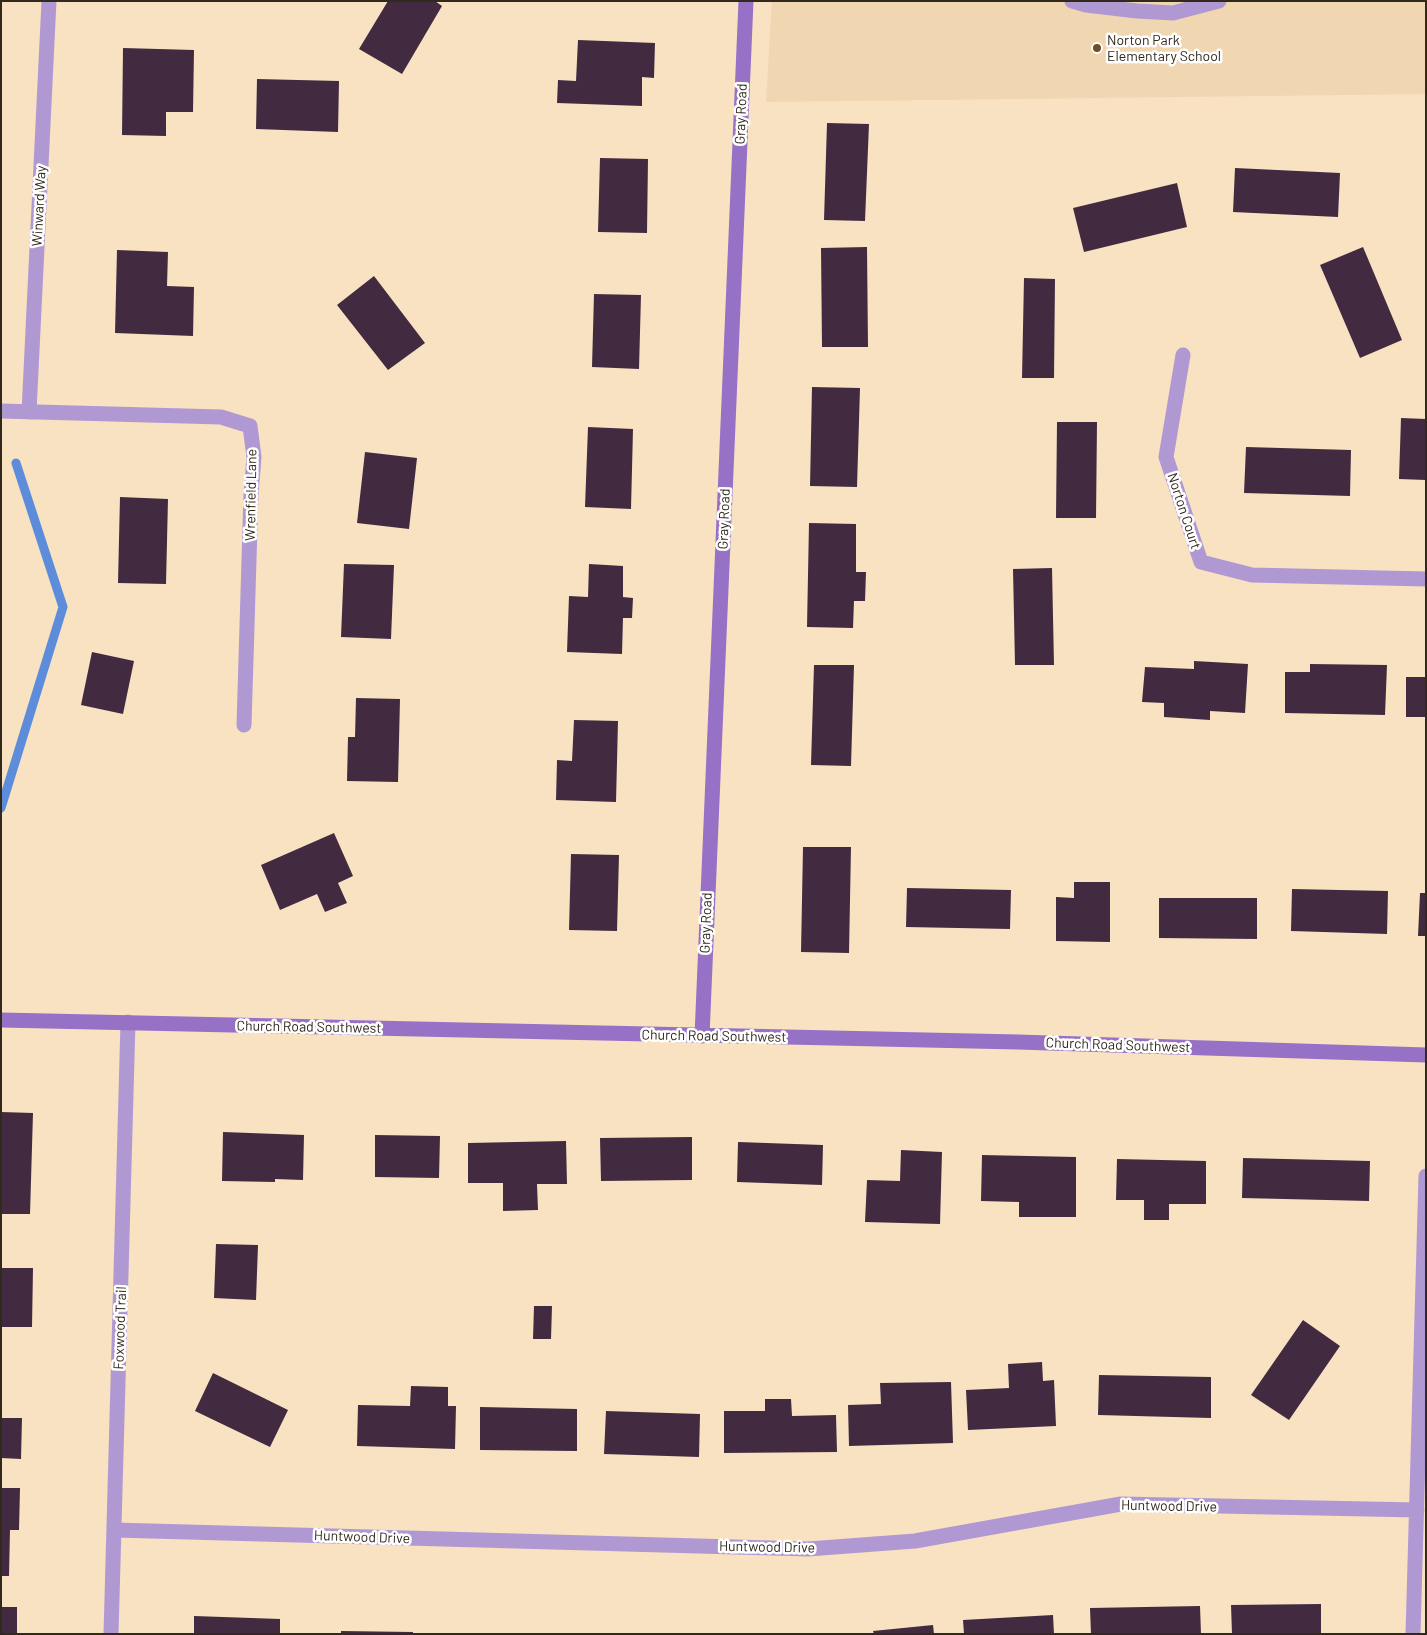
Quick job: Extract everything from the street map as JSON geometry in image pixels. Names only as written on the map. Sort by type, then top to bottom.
[{"type":"street","name":"Winward Way","points":[[29,412],[49,1]]},
{"type":"street","name":"Gray Road","points":[[702,1036],[746,1]]},
{"type":"street","points":[[1072,1],[1086,5],[1174,13],[1219,1]]},
{"type":"street","name":"Norton Court","points":[[1182,355],[1166,457],[1201,562],[1252,575],[1426,580]]},
{"type":"street","name":"Wrenfield Lane","points":[[1,411],[221,416],[250,426],[254,457],[251,494],[244,725]]},
{"type":"street","name":"Church Road Southwest","points":[[1,1020],[1028,1042],[1426,1055]]},
{"type":"street","name":"Foxwood Trail","points":[[111,1634],[128,1022]]},
{"type":"street","points":[[1413,1634],[1426,1176]]},
{"type":"street","name":"Huntwood Drive","points":[[114,1530],[808,1549],[915,1541],[1121,1504],[1417,1510]]},
{"type":"shaded area","name":"Norton Park Elementary School","points":[[772,1],[1426,1],[1426,94],[766,102]]},
{"type":"building","points":[[388,1],[435,1],[442,6],[402,74],[359,49]]},
{"type":"building","points":[[578,40],[655,43],[654,78],[642,77],[642,106],[557,103],[558,80],[576,81]]},
{"type":"building","points":[[123,48],[194,50],[193,112],[166,112],[166,136],[122,135]]},
{"type":"building","points":[[257,79],[339,81],[338,132],[256,129]]},
{"type":"building","points":[[827,123],[869,124],[865,221],[824,220]]},
{"type":"building","points":[[600,158],[648,159],[647,233],[598,232]]},
{"type":"building","points":[[1235,168],[1340,173],[1338,217],[1233,212]]},
{"type":"building","points":[[1177,183],[1187,227],[1084,252],[1073,208]]},
{"type":"building","points":[[867,247],[868,347],[822,347],[821,248]]},
{"type":"building","points":[[1363,247],[1402,340],[1360,358],[1320,265]]},
{"type":"building","points":[[117,250],[168,252],[167,286],[194,287],[193,336],[115,333]]},
{"type":"building","points":[[374,276],[425,343],[388,370],[337,305]]},
{"type":"building","points":[[1024,278],[1055,279],[1054,378],[1022,378]]},
{"type":"building","points":[[594,294],[641,295],[639,369],[592,367]]},
{"type":"building","points":[[812,387],[860,388],[857,487],[810,486]]},
{"type":"building","points":[[1401,418],[1426,419],[1426,480],[1399,479]]},
{"type":"building","points":[[1057,422],[1097,422],[1096,518],[1056,518]]},
{"type":"building","points":[[588,427],[633,429],[631,509],[585,507]]},
{"type":"building","points":[[1246,447],[1351,450],[1350,496],[1244,493]]},
{"type":"building","points":[[365,452],[417,458],[409,529],[357,523]]},
{"type":"building","points":[[120,497],[168,499],[166,584],[118,583]]},
{"type":"building","points":[[809,523],[856,524],[856,572],[866,572],[865,601],[854,601],[853,628],[807,627]]},
{"type":"building","points":[[344,564],[394,565],[391,639],[341,637]]},
{"type":"building","points":[[589,564],[623,566],[623,597],[633,598],[632,618],[623,618],[622,654],[567,652],[569,596],[588,597]]},
{"type":"building","points":[[1052,568],[1054,665],[1015,665],[1013,569]]},
{"type":"building","points":[[92,652],[134,661],[123,714],[81,705]]},
{"type":"building","points":[[1194,661],[1248,664],[1245,713],[1210,711],[1210,720],[1164,717],[1164,703],[1142,702],[1145,667],[1194,669]]},
{"type":"building","points":[[1310,664],[1387,665],[1385,715],[1285,713],[1285,672],[1310,672]]},
{"type":"building","points":[[814,665],[854,665],[851,766],[811,765]]},
{"type":"building","points":[[1406,677],[1426,677],[1426,717],[1406,717]]},
{"type":"building","points":[[356,698],[400,699],[398,782],[347,781],[348,737],[355,737]]},
{"type":"building","points":[[574,720],[618,721],[616,802],[556,800],[557,760],[572,761]]},
{"type":"building","points":[[334,833],[353,876],[338,883],[347,903],[325,912],[317,894],[280,910],[261,865]]},
{"type":"building","points":[[803,847],[851,847],[849,953],[801,952]]},
{"type":"building","points":[[571,854],[619,855],[617,931],[569,930]]},
{"type":"building","points":[[1074,882],[1110,882],[1110,942],[1056,941],[1056,897],[1074,898]]},
{"type":"building","points":[[907,888],[1011,890],[1010,929],[906,927]]},
{"type":"building","points":[[1292,889],[1388,891],[1387,934],[1291,931]]},
{"type":"building","points":[[1420,893],[1426,893],[1426,936],[1418,936]]},
{"type":"building","points":[[1159,898],[1257,898],[1257,939],[1159,938]]},
{"type":"building","points":[[1,1112],[33,1113],[30,1214],[1,1214]]},
{"type":"building","points":[[223,1132],[304,1135],[303,1180],[275,1179],[275,1182],[222,1181]]},
{"type":"building","points":[[375,1135],[440,1136],[439,1178],[375,1177]]},
{"type":"building","points":[[692,1137],[692,1180],[601,1181],[600,1138]]},
{"type":"building","points":[[566,1141],[567,1184],[537,1184],[538,1210],[503,1211],[503,1183],[468,1183],[468,1143]]},
{"type":"building","points":[[738,1142],[823,1145],[822,1185],[737,1182]]},
{"type":"building","points":[[901,1150],[942,1152],[940,1224],[865,1222],[867,1180],[900,1181]]},
{"type":"building","points":[[982,1155],[1076,1157],[1076,1217],[1019,1217],[1019,1202],[981,1201]]},
{"type":"building","points":[[1243,1158],[1370,1161],[1369,1201],[1242,1198]]},
{"type":"building","points":[[1117,1159],[1206,1161],[1206,1204],[1169,1204],[1169,1220],[1144,1220],[1144,1200],[1116,1200]]},
{"type":"building","points":[[216,1244],[258,1245],[256,1300],[214,1298]]},
{"type":"building","points":[[1,1268],[33,1268],[32,1327],[1,1327]]},
{"type":"building","points":[[534,1306],[552,1306],[551,1339],[533,1339]]},
{"type":"building","points":[[1303,1320],[1340,1346],[1289,1420],[1251,1395]]},
{"type":"building","points":[[1042,1362],[1043,1381],[1054,1380],[1056,1426],[968,1430],[966,1390],[1009,1388],[1008,1364]]},
{"type":"building","points":[[213,1373],[288,1410],[270,1447],[195,1411]]},
{"type":"building","points":[[1099,1375],[1211,1377],[1211,1418],[1098,1415]]},
{"type":"building","points":[[951,1382],[953,1443],[849,1446],[848,1405],[881,1404],[880,1383]]},
{"type":"building","points":[[411,1386],[448,1387],[448,1406],[456,1406],[455,1449],[357,1446],[358,1405],[410,1406]]},
{"type":"building","points":[[765,1399],[791,1399],[792,1416],[836,1415],[837,1452],[724,1453],[724,1411],[765,1411]]},
{"type":"building","points":[[480,1407],[577,1409],[577,1451],[480,1450]]},
{"type":"building","points":[[606,1411],[700,1414],[699,1457],[604,1454]]},
{"type":"building","points":[[1,1418],[22,1418],[21,1459],[1,1458]]},
{"type":"building","points":[[1,1488],[20,1488],[19,1530],[10,1530],[9,1576],[1,1576]]},
{"type":"building","points":[[1321,1604],[1321,1634],[1232,1634],[1231,1605]]},
{"type":"building","points":[[1200,1606],[1201,1634],[1091,1634],[1090,1608]]},
{"type":"building","points":[[1,1607],[17,1607],[17,1634],[1,1634]]},
{"type":"building","points":[[1053,1615],[1054,1634],[964,1634],[963,1620]]},
{"type":"building","points":[[194,1616],[280,1619],[280,1634],[194,1634]]},
{"type":"building","points":[[933,1625],[934,1634],[874,1634],[873,1631]]},
{"type":"building","points":[[341,1631],[413,1632],[413,1634],[341,1634]]},
{"type":"waterway","points":[[1,808],[63,607],[16,463]]},
{"type":"place","name":"Norton Park Elementary School","points":[[1097,48]]}]
